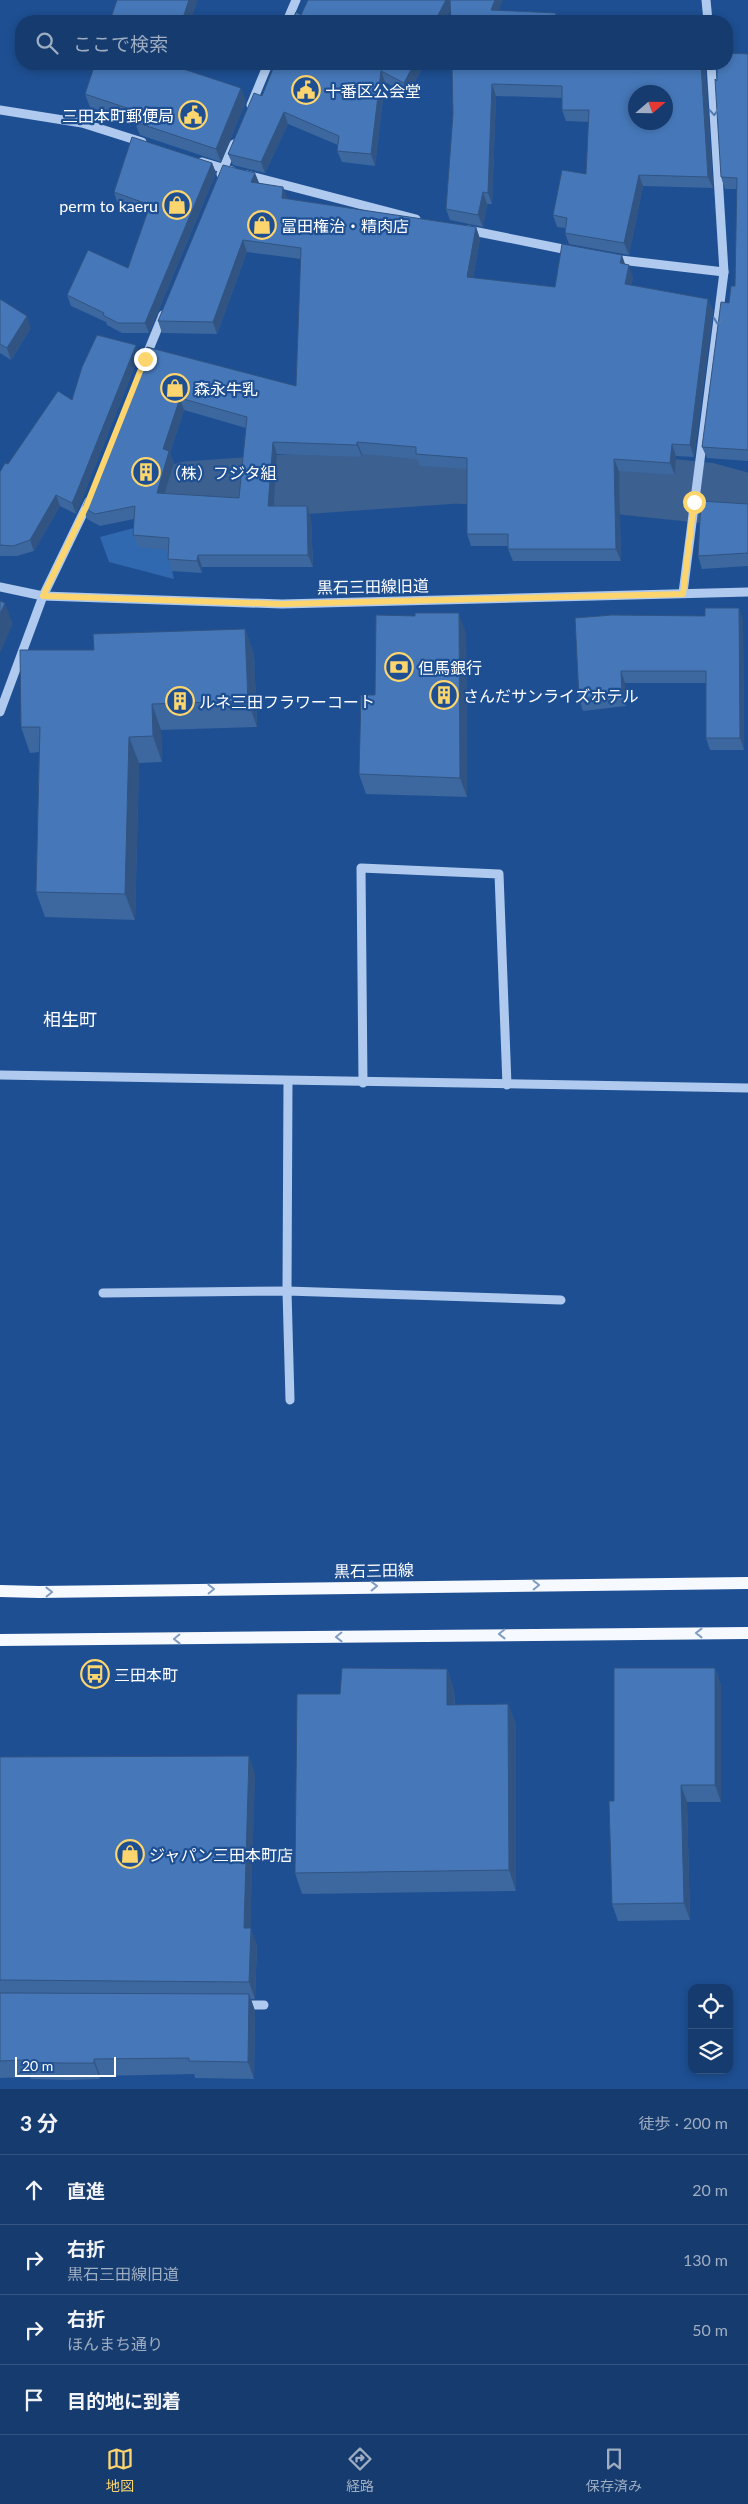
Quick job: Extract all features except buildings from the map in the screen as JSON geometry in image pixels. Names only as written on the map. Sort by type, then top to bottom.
[{"type":"main road","name":"黒石三田線","points":[[0,1591],[748,1582]]},
{"type":"main road","points":[[0,1640],[748,1632]]},
{"type":"street","points":[[290,15],[296,0]]},
{"type":"street","points":[[706,0],[707,15]]},
{"type":"street","points":[[246,116],[265,70]]},
{"type":"street","points":[[683,594],[724,272],[710,70]]},
{"type":"street","points":[[0,110],[82,123],[148,144]]},
{"type":"street","points":[[216,187],[238,134]]},
{"type":"street","points":[[195,160],[426,222]]},
{"type":"street","points":[[454,228],[584,253]]},
{"type":"street","points":[[602,257],[724,272]]},
{"type":"street","points":[[141,368],[167,305]]},
{"type":"street","points":[[0,712],[43,596],[94,489]]},
{"type":"street","name":"黒石三田線旧道","points":[[0,587],[43,596],[282,604],[748,592]]},
{"type":"street","points":[[363,1083],[361,868],[500,874],[507,1085]]},
{"type":"street","points":[[0,1075],[288,1082],[748,1088]]},
{"type":"street","points":[[288,1082],[287,1291],[290,1400]]},
{"type":"street","points":[[103,1293],[287,1291],[561,1300]]},
{"type":"street","points":[[235,2004],[264,2005]]},
{"type":"shaded area","points":[[179,516],[172,571],[174,579],[109,562],[100,537]]},
{"type":"waterway","points":[[164,501],[187,492],[456,473],[581,480],[707,493],[748,504]]},
{"type":"place","name":"十番区公会堂","points":[[306,90]]},
{"type":"place","name":"三田本町郵便局","points":[[193,115]]},
{"type":"place","name":"perm to kaeru","points":[[177,205]]},
{"type":"place","name":"冨田権治・精肉店","points":[[262,225]]},
{"type":"place","name":"森永牛乳","points":[[175,388]]},
{"type":"place","name":"（株）フジタ組","points":[[146,472]]},
{"type":"place","name":"但馬銀行","points":[[399,667]]},
{"type":"place","name":"さんだサンライズホテル","points":[[444,695]]},
{"type":"place","name":"ルネ三田フラワーコート","points":[[180,701]]},
{"type":"place","name":"三田本町","points":[[95,1674]]},
{"type":"place","name":"ジャパン三田本町店","points":[[130,1854]]},
{"type":"district","name":"相生町","points":[[70,1019]]},
{"type":"route","points":[[145,359],[86,507],[43,596],[282,604],[683,594],[694,502]]}]
